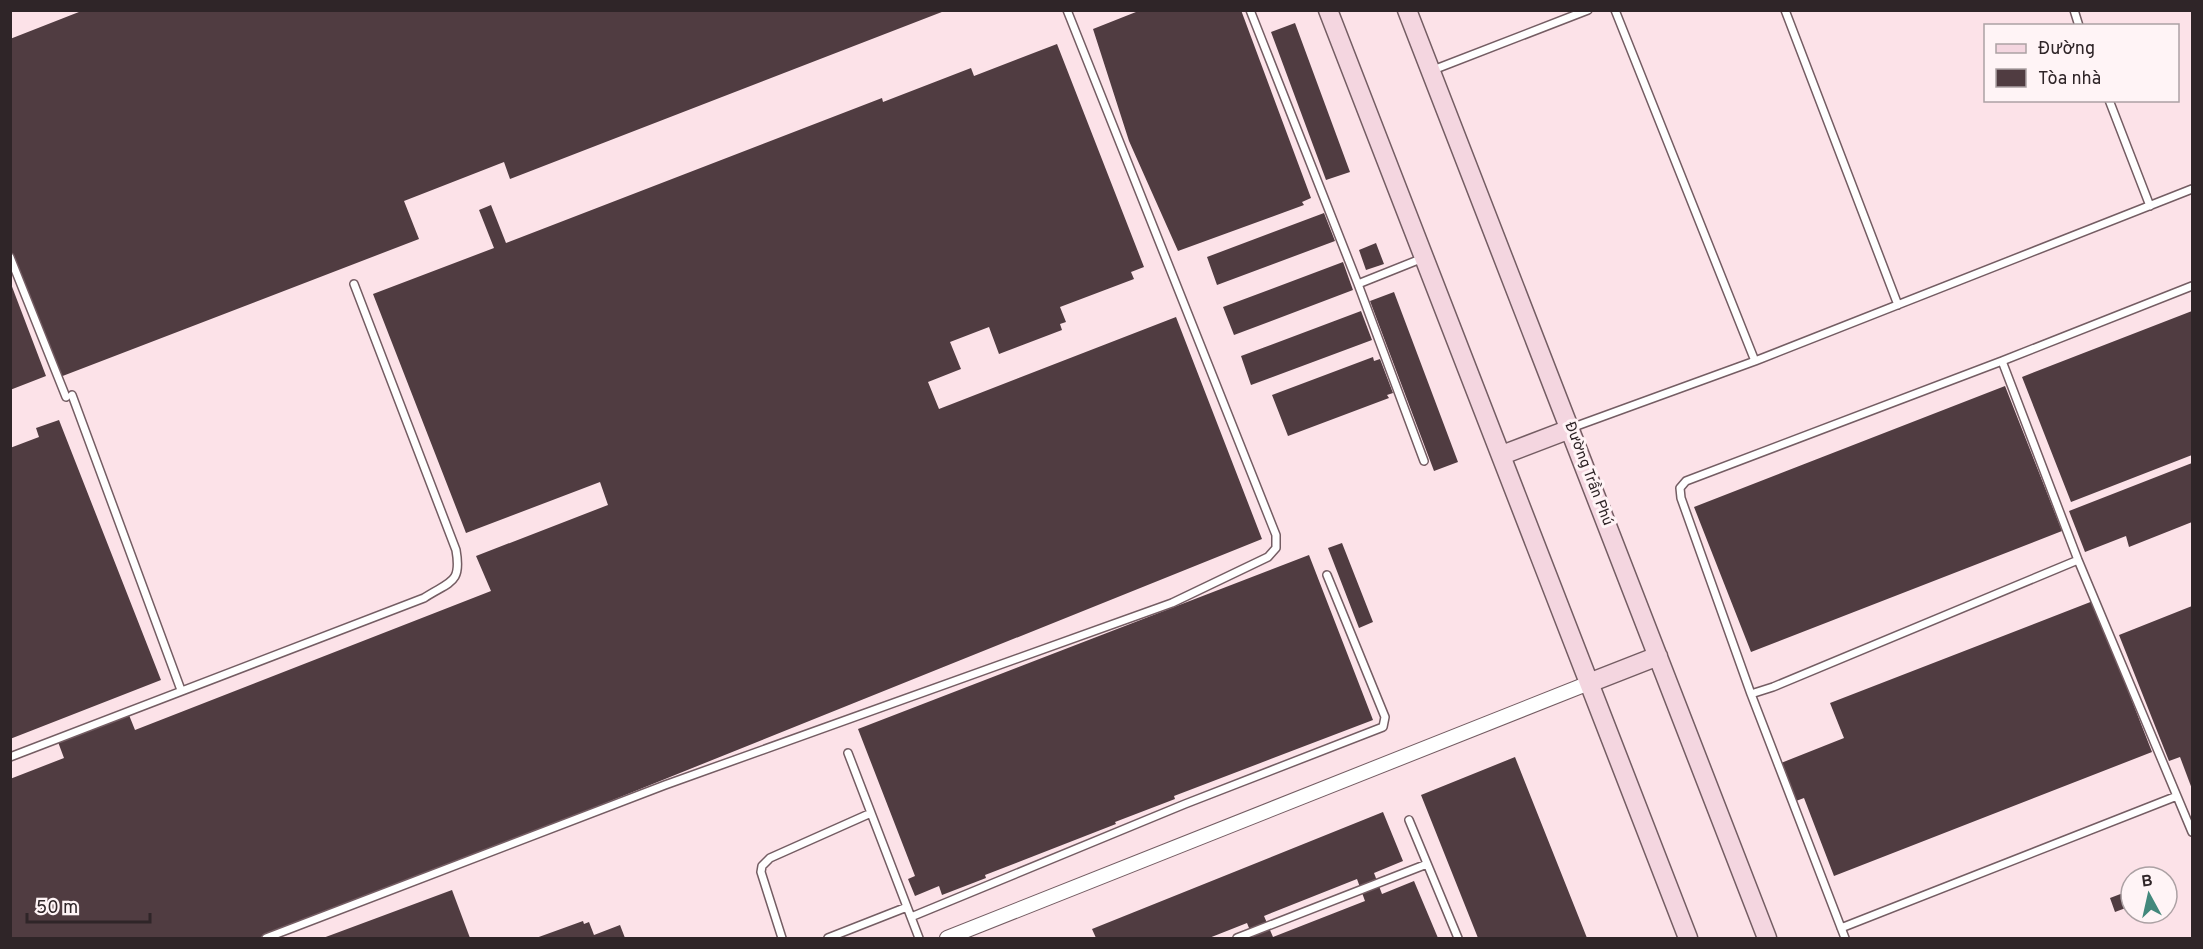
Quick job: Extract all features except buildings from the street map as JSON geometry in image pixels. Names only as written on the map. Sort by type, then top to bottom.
[{"type":"main road","points":[[1328,10],[1688,939]]},
{"type":"main road","name":"Đường Trần Phú","points":[[1407,10],[1767,939]]},
{"type":"main road","points":[[1502,455],[1570,429]]},
{"type":"main road","points":[[1589,683],[1658,656]]},
{"type":"street","points":[[947,939],[1589,683]]},
{"type":"lane","points":[[266,939],[665,785],[1172,603],[1268,557],[1276,548],[1276,535],[1067,10]]},
{"type":"lane","points":[[1250,10],[1358,284],[1424,461]]},
{"type":"lane","points":[[1430,71],[1588,10]]},
{"type":"lane","points":[[1615,10],[1755,361]]},
{"type":"lane","points":[[1785,10],[1898,305]]},
{"type":"lane","points":[[2110,102],[2150,206]]},
{"type":"lane","points":[[1570,429],[1755,361],[2193,189]]},
{"type":"lane","points":[[10,257],[69,396],[181,690]]},
{"type":"lane","points":[[1358,284],[1424,258]]},
{"type":"lane","points":[[10,756],[424,598],[456,577],[459,568],[456,550],[354,284]]},
{"type":"lane","points":[[1845,939],[1750,694],[1681,498],[1680,488],[1686,481],[2193,286]]},
{"type":"lane","points":[[2002,361],[2078,560],[2193,832]]},
{"type":"lane","points":[[1750,694],[1773,687],[2078,560]]},
{"type":"lane","points":[[911,917],[1196,800],[1383,727],[1385,717],[1328,575]]},
{"type":"lane","points":[[848,753],[919,939]]},
{"type":"lane","points":[[1841,928],[2178,796]]},
{"type":"lane","points":[[782,939],[761,872],[762,866],[770,858],[871,813]]},
{"type":"lane","points":[[1409,820],[1458,939]]},
{"type":"lane","points":[[1237,939],[1427,864]]},
{"type":"lane","points":[[828,939],[907,906]]}]
